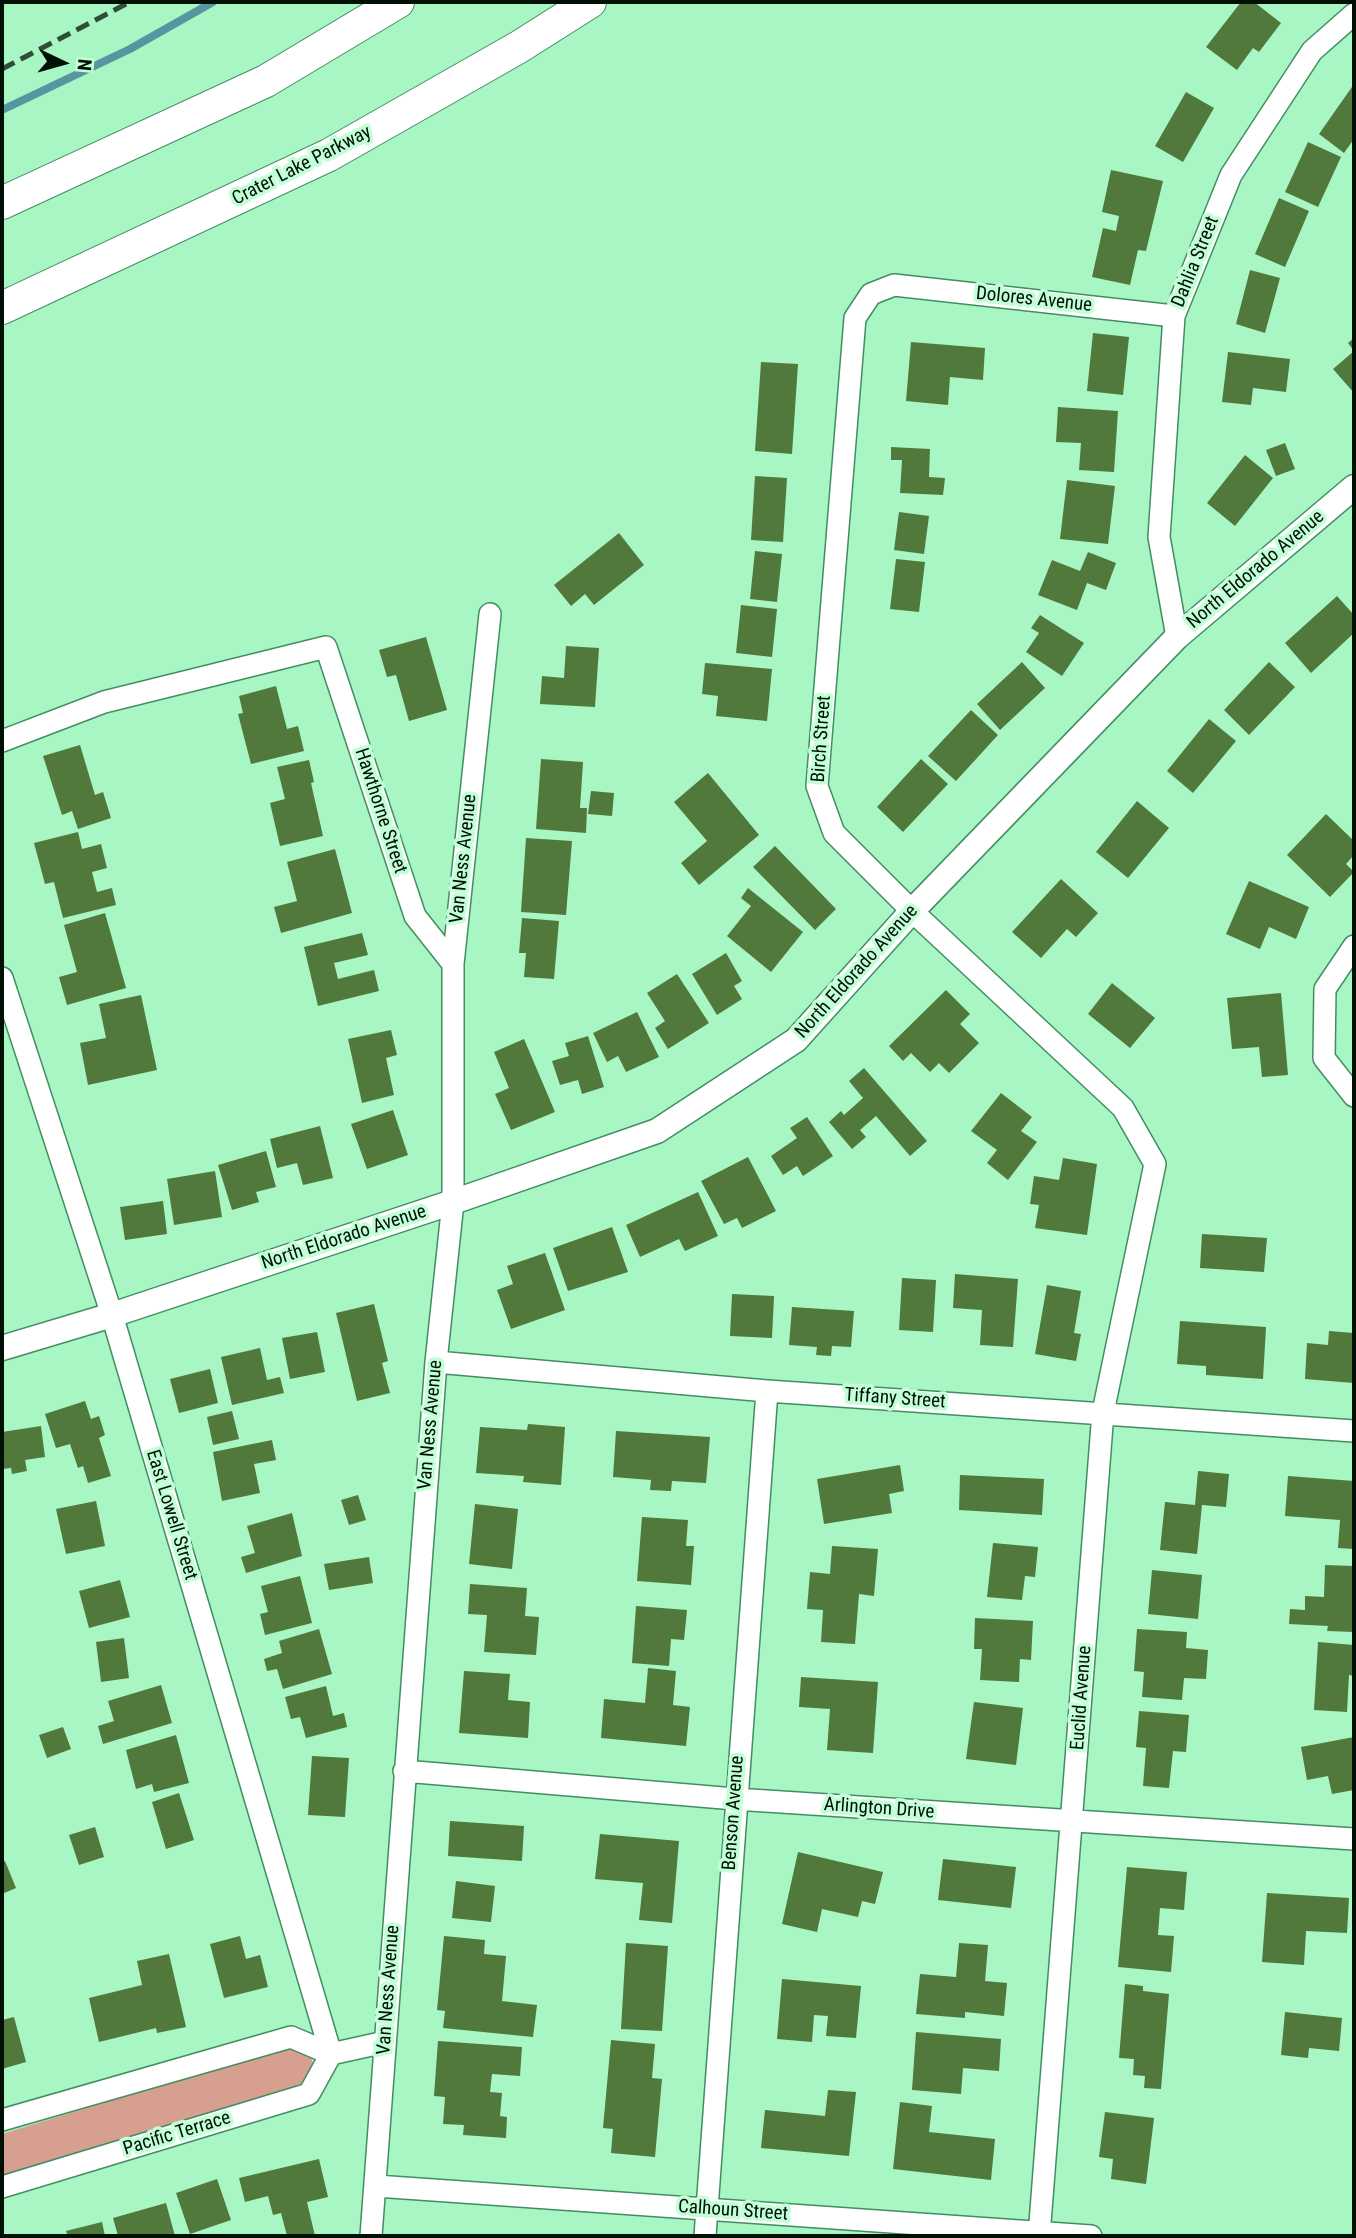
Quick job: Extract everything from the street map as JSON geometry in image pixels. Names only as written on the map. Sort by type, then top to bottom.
[{"type":"main road","points":[[2,203],[266,81],[398,2]]},
{"type":"main road","name":"Crater Lake Parkway","points":[[2,308],[329,155],[519,47],[590,2]]},
{"type":"street","name":"Dahlia Street","points":[[1177,637],[1159,537],[1174,316],[1231,176],[1312,51],[1354,14]]},
{"type":"street","name":"Dolores Avenue","points":[[894,285],[1174,316]]},
{"type":"street","name":"Birch Street","points":[[894,285],[871,294],[855,318],[817,786],[834,832],[912,911],[1123,1108],[1156,1164]]},
{"type":"street","name":"North Eldorado Avenue","points":[[2,1348],[112,1315],[453,1202],[657,1130],[796,1040],[912,911],[1177,637],[1354,487]]},
{"type":"street","name":"Van Ness Avenue","points":[[371,2236],[436,1362],[453,1202],[453,964],[490,614]]},
{"type":"street","name":"Hawthorne Street","points":[[2,741],[104,702],[326,647],[415,916],[453,964]]},
{"type":"street","points":[[1354,946],[1325,989],[1324,1058],[1354,1097]]},
{"type":"street","name":"East Lowell Street","points":[[2,978],[112,1315],[331,2054]]},
{"type":"street","name":"Euclid Avenue","points":[[1039,2234],[1103,1412],[1156,1164]]},
{"type":"street","name":"Tiffany Street","points":[[436,1362],[767,1391],[1354,1431]]},
{"type":"street","name":"Benson Avenue","points":[[705,2236],[735,1798],[767,1391]]},
{"type":"street","name":"Arlington Drive","points":[[404,1771],[735,1798],[1354,1839]]},
{"type":"street","points":[[2,2120],[291,2037],[331,2054],[385,2042]]},
{"type":"street","name":"Pacific Terrace","points":[[2,2187],[309,2094],[331,2054]]},
{"type":"street","name":"Calhoun Street","points":[[376,2186],[1090,2236]]},
{"type":"shaded area","points":[[295,2044],[310,2051],[314,2070],[307,2085],[2,2179],[2,2134]]},
{"type":"building","points":[[1241,2],[1254,2],[1281,23],[1259,52],[1253,48],[1237,70],[1206,47]]},
{"type":"building","points":[[1354,84],[1354,139],[1344,153],[1319,134]]},
{"type":"building","points":[[1186,92],[1214,108],[1183,162],[1155,146]]},
{"type":"building","points":[[1308,142],[1341,157],[1318,207],[1285,192]]},
{"type":"building","points":[[1111,170],[1163,181],[1146,251],[1138,250],[1130,285],[1092,277],[1103,228],[1116,231],[1119,216],[1102,212]]},
{"type":"building","points":[[1279,198],[1309,211],[1285,267],[1255,254]]},
{"type":"building","points":[[1250,270],[1280,278],[1265,333],[1236,324]]},
{"type":"building","points":[[1093,333],[1129,337],[1123,395],[1087,391]]},
{"type":"building","points":[[1354,338],[1354,351],[1348,343]]},
{"type":"building","points":[[911,342],[985,348],[983,380],[950,377],[948,405],[906,401]]},
{"type":"building","points":[[1354,351],[1354,393],[1333,369]]},
{"type":"building","points":[[1228,352],[1290,359],[1286,392],[1253,388],[1251,405],[1222,402]]},
{"type":"building","points":[[761,362],[798,364],[792,454],[755,451]]},
{"type":"building","points":[[1058,407],[1118,411],[1114,472],[1079,470],[1081,443],[1056,442]]},
{"type":"building","points":[[1285,443],[1295,469],[1276,476],[1266,450]]},
{"type":"building","points":[[891,447],[930,449],[929,477],[945,478],[943,495],[900,493],[902,460],[891,460]]},
{"type":"building","points":[[1245,455],[1273,478],[1235,526],[1207,503]]},
{"type":"building","points":[[755,476],[787,478],[783,542],[751,540]]},
{"type":"building","points":[[1067,480],[1115,486],[1108,544],[1060,539]]},
{"type":"building","points":[[899,512],[929,516],[924,554],[894,550]]},
{"type":"building","points":[[619,533],[644,565],[594,605],[585,594],[571,606],[554,585]]},
{"type":"building","points":[[755,551],[782,554],[777,602],[750,599]]},
{"type":"building","points":[[1088,552],[1116,563],[1106,590],[1087,583],[1077,610],[1038,595],[1052,560],[1080,571]]},
{"type":"building","points":[[896,559],[925,562],[919,612],[890,609]]},
{"type":"building","points":[[1337,596],[1354,615],[1354,633],[1311,673],[1285,643]]},
{"type":"building","points":[[741,605],[777,609],[772,657],[736,653]]},
{"type":"building","points":[[1040,615],[1084,643],[1062,676],[1026,652],[1039,633],[1031,628]]},
{"type":"building","points":[[426,637],[447,710],[409,721],[396,675],[387,677],[379,650]]},
{"type":"building","points":[[566,646],[599,648],[595,707],[540,704],[542,676],[564,678]]},
{"type":"building","points":[[1022,662],[1045,688],[1000,730],[977,704]]},
{"type":"building","points":[[1269,662],[1295,687],[1249,735],[1224,710]]},
{"type":"building","points":[[705,663],[772,669],[767,721],[716,716],[718,696],[702,694]]},
{"type":"building","points":[[276,686],[287,729],[298,726],[304,751],[251,764],[238,714],[243,713],[239,696]]},
{"type":"building","points":[[971,710],[998,735],[956,781],[928,756]]},
{"type":"building","points":[[1209,719],[1236,741],[1193,793],[1167,771]]},
{"type":"building","points":[[80,745],[95,795],[103,792],[111,818],[78,829],[72,811],[62,815],[43,756]]},
{"type":"building","points":[[541,759],[583,762],[580,808],[587,808],[586,833],[536,829]]},
{"type":"building","points":[[921,759],[948,784],[903,832],[877,807]]},
{"type":"building","points":[[309,760],[314,782],[311,783],[323,836],[280,846],[270,803],[285,799],[277,767]]},
{"type":"building","points":[[708,773],[759,835],[699,885],[681,863],[707,841],[674,802]]},
{"type":"building","points":[[591,791],[614,793],[612,816],[588,814]]},
{"type":"building","points":[[1137,801],[1169,828],[1128,878],[1096,852]]},
{"type":"building","points":[[1326,814],[1354,841],[1354,855],[1346,864],[1354,872],[1330,897],[1287,855]]},
{"type":"building","points":[[78,832],[82,849],[101,844],[107,868],[92,872],[97,892],[112,888],[116,905],[63,918],[54,882],[45,884],[34,843]]},
{"type":"building","points":[[526,838],[572,841],[566,915],[521,912]]},
{"type":"building","points":[[775,846],[836,909],[815,930],[753,867]]},
{"type":"building","points":[[335,849],[352,913],[281,933],[274,907],[297,901],[287,862]]},
{"type":"building","points":[[1061,879],[1098,913],[1076,937],[1067,929],[1041,958],[1012,932]]},
{"type":"building","points":[[1249,881],[1309,907],[1296,939],[1269,927],[1260,949],[1226,934]]},
{"type":"building","points":[[748,888],[803,932],[771,972],[727,936],[751,906],[741,898]]},
{"type":"building","points":[[105,913],[126,988],[67,1005],[59,977],[77,972],[64,925]]},
{"type":"building","points":[[522,918],[559,921],[554,979],[524,977],[526,953],[519,953]]},
{"type":"building","points":[[362,933],[368,955],[334,963],[338,979],[374,970],[379,991],[318,1006],[304,947]]},
{"type":"building","points":[[726,953],[742,981],[734,986],[742,999],[717,1015],[692,974]]},
{"type":"building","points":[[677,974],[709,1023],[668,1049],[655,1028],[665,1021],[647,993]]},
{"type":"building","points":[[1112,983],[1155,1018],[1130,1048],[1088,1014]]},
{"type":"building","points":[[946,990],[970,1014],[960,1024],[979,1043],[949,1073],[939,1063],[930,1072],[911,1053],[903,1061],[889,1046]]},
{"type":"building","points":[[1281,993],[1288,1075],[1262,1077],[1259,1047],[1232,1049],[1227,998]]},
{"type":"building","points":[[141,995],[157,1070],[88,1085],[80,1043],[106,1038],[99,1004]]},
{"type":"building","points":[[637,1012],[659,1057],[626,1072],[618,1056],[607,1062],[593,1033]]},
{"type":"building","points":[[391,1030],[397,1055],[386,1058],[394,1095],[362,1103],[348,1039]]},
{"type":"building","points":[[588,1036],[604,1087],[582,1094],[578,1080],[560,1085],[552,1061],[569,1056],[565,1043]]},
{"type":"building","points":[[524,1039],[555,1112],[511,1130],[495,1094],[509,1088],[494,1052]]},
{"type":"building","points":[[864,1068],[927,1141],[910,1156],[876,1116],[860,1130],[866,1137],[852,1149],[829,1122],[841,1111],[844,1115],[863,1098],[849,1081]]},
{"type":"building","points":[[1001,1093],[1032,1117],[1021,1131],[1037,1142],[1008,1180],[987,1163],[997,1150],[971,1131]]},
{"type":"building","points":[[393,1110],[408,1155],[367,1169],[351,1124]]},
{"type":"building","points":[[807,1117],[833,1156],[803,1176],[797,1166],[783,1175],[771,1156],[797,1138],[790,1128]]},
{"type":"building","points":[[320,1126],[333,1178],[303,1185],[297,1163],[277,1168],[270,1139]]},
{"type":"building","points":[[266,1151],[276,1187],[256,1192],[259,1202],[232,1210],[218,1165]]},
{"type":"building","points":[[748,1157],[776,1211],[742,1228],[737,1218],[724,1224],[701,1181]]},
{"type":"building","points":[[1063,1158],[1097,1164],[1087,1235],[1035,1228],[1039,1205],[1030,1204],[1034,1176],[1059,1180]]},
{"type":"building","points":[[215,1171],[222,1217],[174,1225],[167,1179]]},
{"type":"building","points":[[698,1192],[718,1236],[685,1251],[679,1239],[640,1257],[626,1225]]},
{"type":"building","points":[[163,1201],[167,1234],[125,1240],[120,1207]]},
{"type":"building","points":[[612,1227],[628,1272],[568,1291],[553,1248]]},
{"type":"building","points":[[1202,1234],[1267,1238],[1264,1272],[1200,1268]]},
{"type":"building","points":[[545,1253],[565,1310],[511,1329],[497,1290],[513,1284],[507,1266]]},
{"type":"building","points":[[955,1274],[1018,1279],[1013,1347],[980,1345],[982,1310],[953,1308]]},
{"type":"building","points":[[902,1278],[936,1280],[933,1332],[899,1330]]},
{"type":"building","points":[[1047,1285],[1081,1291],[1074,1333],[1081,1334],[1076,1361],[1035,1354]]},
{"type":"building","points":[[732,1294],[774,1296],[772,1338],[730,1336]]},
{"type":"building","points":[[374,1304],[388,1361],[382,1363],[390,1393],[357,1401],[336,1313]]},
{"type":"building","points":[[792,1307],[854,1311],[851,1347],[832,1346],[831,1356],[816,1355],[817,1347],[789,1345]]},
{"type":"building","points":[[1180,1321],[1266,1327],[1263,1379],[1206,1375],[1206,1366],[1177,1364]]},
{"type":"building","points":[[1329,1331],[1354,1333],[1354,1383],[1305,1379],[1307,1343],[1328,1345]]},
{"type":"building","points":[[317,1332],[325,1372],[290,1379],[282,1338]]},
{"type":"building","points":[[260,1348],[267,1380],[280,1377],[284,1393],[232,1405],[221,1357]]},
{"type":"building","points":[[210,1369],[218,1403],[179,1413],[170,1379]]},
{"type":"building","points":[[85,1401],[91,1419],[99,1416],[105,1435],[99,1438],[111,1476],[88,1483],[83,1466],[78,1468],[70,1444],[56,1448],[45,1414]]},
{"type":"building","points":[[232,1411],[239,1439],[213,1445],[207,1417]]},
{"type":"building","points":[[528,1424],[565,1427],[561,1485],[523,1482],[524,1476],[476,1473],[480,1427],[527,1430]]},
{"type":"building","points":[[41,1426],[45,1457],[25,1460],[27,1471],[12,1474],[11,1468],[2,1469],[2,1432]]},
{"type":"building","points":[[616,1431],[710,1437],[706,1483],[672,1481],[671,1491],[650,1490],[651,1480],[613,1477]]},
{"type":"building","points":[[272,1440],[276,1460],[254,1464],[260,1493],[222,1501],[213,1452]]},
{"type":"building","points":[[900,1465],[904,1491],[889,1494],[892,1513],[824,1524],[817,1479]]},
{"type":"building","points":[[1198,1471],[1229,1474],[1226,1507],[1202,1505],[1197,1554],[1160,1550],[1165,1502],[1195,1505]]},
{"type":"building","points":[[960,1475],[1044,1479],[1042,1515],[959,1510]]},
{"type":"building","points":[[1288,1476],[1354,1481],[1354,1549],[1338,1548],[1340,1520],[1285,1516]]},
{"type":"building","points":[[358,1495],[366,1520],[349,1525],[341,1500]]},
{"type":"building","points":[[96,1501],[105,1546],[66,1554],[56,1509]]},
{"type":"building","points":[[475,1504],[518,1509],[512,1569],[469,1564]]},
{"type":"building","points":[[292,1513],[302,1556],[246,1573],[241,1557],[255,1553],[247,1526]]},
{"type":"building","points":[[642,1517],[688,1520],[686,1546],[694,1546],[691,1585],[637,1581]]},
{"type":"building","points":[[993,1543],[1038,1547],[1035,1577],[1025,1576],[1022,1600],[987,1597]]},
{"type":"building","points":[[832,1546],[878,1549],[874,1596],[859,1594],[855,1644],[821,1642],[823,1610],[807,1609],[810,1572],[830,1574]]},
{"type":"building","points":[[369,1557],[373,1583],[329,1590],[324,1564]]},
{"type":"building","points":[[1325,1565],[1354,1566],[1354,1632],[1327,1631],[1328,1626],[1289,1624],[1290,1609],[1305,1610],[1305,1596],[1324,1597]]},
{"type":"building","points":[[1152,1570],[1202,1575],[1198,1619],[1148,1614]]},
{"type":"building","points":[[300,1576],[312,1623],[265,1635],[260,1614],[268,1612],[261,1586]]},
{"type":"building","points":[[120,1580],[130,1617],[89,1628],[79,1591]]},
{"type":"building","points":[[470,1584],[527,1588],[525,1616],[539,1617],[536,1655],[484,1652],[487,1615],[468,1614]]},
{"type":"building","points":[[636,1606],[687,1610],[684,1640],[671,1639],[669,1666],[632,1663]]},
{"type":"building","points":[[975,1618],[1033,1621],[1031,1660],[1020,1659],[1019,1682],[980,1680],[982,1649],[974,1649]]},
{"type":"building","points":[[319,1629],[332,1674],[283,1689],[277,1669],[267,1671],[264,1659],[282,1653],[279,1641]]},
{"type":"building","points":[[1137,1629],[1187,1632],[1186,1648],[1208,1650],[1206,1679],[1184,1678],[1182,1700],[1142,1697],[1144,1672],[1134,1671]]},
{"type":"building","points":[[124,1638],[129,1678],[101,1682],[96,1642]]},
{"type":"building","points":[[1318,1642],[1354,1645],[1354,1676],[1349,1675],[1347,1712],[1314,1710]]},
{"type":"building","points":[[648,1668],[676,1671],[673,1705],[690,1707],[686,1746],[601,1738],[604,1699],[645,1703]]},
{"type":"building","points":[[464,1671],[510,1674],[508,1700],[530,1702],[528,1738],[459,1733]]},
{"type":"building","points":[[801,1677],[878,1682],[873,1753],[827,1750],[830,1709],[799,1707]]},
{"type":"building","points":[[161,1685],[172,1723],[103,1744],[98,1726],[114,1721],[108,1701]]},
{"type":"building","points":[[326,1686],[333,1716],[344,1713],[347,1727],[306,1738],[300,1717],[291,1719],[285,1697]]},
{"type":"building","points":[[974,1702],[1023,1708],[1016,1765],[966,1759]]},
{"type":"building","points":[[1139,1711],[1189,1715],[1186,1752],[1173,1751],[1169,1788],[1143,1786],[1146,1748],[1136,1747]]},
{"type":"building","points":[[63,1727],[71,1749],[47,1758],[39,1735]]},
{"type":"building","points":[[176,1735],[189,1783],[154,1792],[152,1784],[136,1789],[126,1750]]},
{"type":"building","points":[[1354,1737],[1354,1790],[1332,1794],[1328,1776],[1307,1780],[1301,1747]]},
{"type":"building","points":[[312,1756],[349,1758],[345,1817],[308,1815]]},
{"type":"building","points":[[179,1793],[194,1840],[166,1849],[152,1802]]},
{"type":"building","points":[[450,1821],[524,1826],[522,1861],[448,1856]]},
{"type":"building","points":[[95,1827],[104,1857],[79,1865],[69,1835]]},
{"type":"building","points":[[600,1834],[679,1841],[672,1923],[639,1920],[643,1883],[595,1879]]},
{"type":"building","points":[[798,1852],[883,1872],[875,1904],[862,1901],[858,1917],[822,1909],[817,1932],[782,1924]]},
{"type":"building","points":[[943,1859],[1016,1867],[1011,1908],[938,1900]]},
{"type":"building","points":[[5,1861],[16,1888],[2,1894],[2,1862]]},
{"type":"building","points":[[1127,1867],[1187,1872],[1184,1910],[1160,1908],[1158,1935],[1174,1936],[1171,1972],[1118,1967]]},
{"type":"building","points":[[456,1881],[495,1886],[491,1922],[452,1918]]},
{"type":"building","points":[[1267,1893],[1349,1898],[1347,1933],[1306,1931],[1304,1965],[1262,1962]]},
{"type":"building","points":[[240,1936],[246,1959],[260,1955],[268,1987],[224,1998],[210,1944]]},
{"type":"building","points":[[444,1936],[485,1940],[484,1954],[506,1956],[502,2001],[537,2005],[533,2037],[443,2028],[445,2011],[437,2010]]},
{"type":"building","points":[[626,1943],[668,1946],[662,2031],[621,2029]]},
{"type":"building","points":[[959,1943],[988,1945],[985,1981],[1007,1983],[1004,2016],[965,2012],[965,2018],[916,2014],[920,1974],[956,1977]]},
{"type":"building","points":[[169,1954],[186,2027],[157,2033],[156,2028],[99,2042],[89,1998],[142,1985],[137,1961]]},
{"type":"building","points":[[782,1979],[861,1986],[856,2038],[826,2036],[828,2016],[814,2015],[812,2042],[777,2039]]},
{"type":"building","points":[[1125,1984],[1143,1986],[1143,1991],[1169,1994],[1161,2089],[1144,2088],[1145,2076],[1133,2075],[1134,2059],[1119,2058]]},
{"type":"building","points":[[1285,2012],[1342,2018],[1339,2051],[1309,2048],[1308,2058],[1281,2055]]},
{"type":"building","points":[[14,2017],[26,2062],[2,2069],[2,2020]]},
{"type":"building","points":[[916,2032],[1001,2039],[999,2071],[963,2068],[961,2094],[912,2090]]},
{"type":"building","points":[[611,2040],[655,2044],[652,2078],[662,2079],[655,2157],[611,2153],[613,2129],[603,2128]]},
{"type":"building","points":[[438,2041],[522,2047],[520,2076],[492,2074],[490,2092],[502,2093],[500,2116],[507,2117],[506,2138],[463,2135],[464,2125],[443,2124],[445,2097],[434,2096]]},
{"type":"building","points":[[828,2090],[856,2092],[849,2156],[761,2148],[765,2110],[825,2116]]},
{"type":"building","points":[[900,2102],[932,2106],[929,2132],[995,2139],[991,2180],[893,2169]]},
{"type":"building","points":[[1105,2112],[1154,2118],[1146,2184],[1111,2179],[1113,2159],[1099,2157]]},
{"type":"building","points":[[319,2159],[328,2197],[307,2202],[315,2236],[287,2236],[281,2213],[273,2215],[268,2196],[245,2202],[239,2178]]},
{"type":"building","points":[[217,2179],[231,2220],[190,2234],[176,2193]]},
{"type":"building","points":[[166,2203],[175,2236],[118,2236],[113,2218]]},
{"type":"building","points":[[102,2222],[105,2236],[68,2236],[66,2231]]},
{"type":"waterway","points":[[2,110],[130,49],[213,2]]},
{"type":"railway","points":[[2,69],[130,2]]}]
